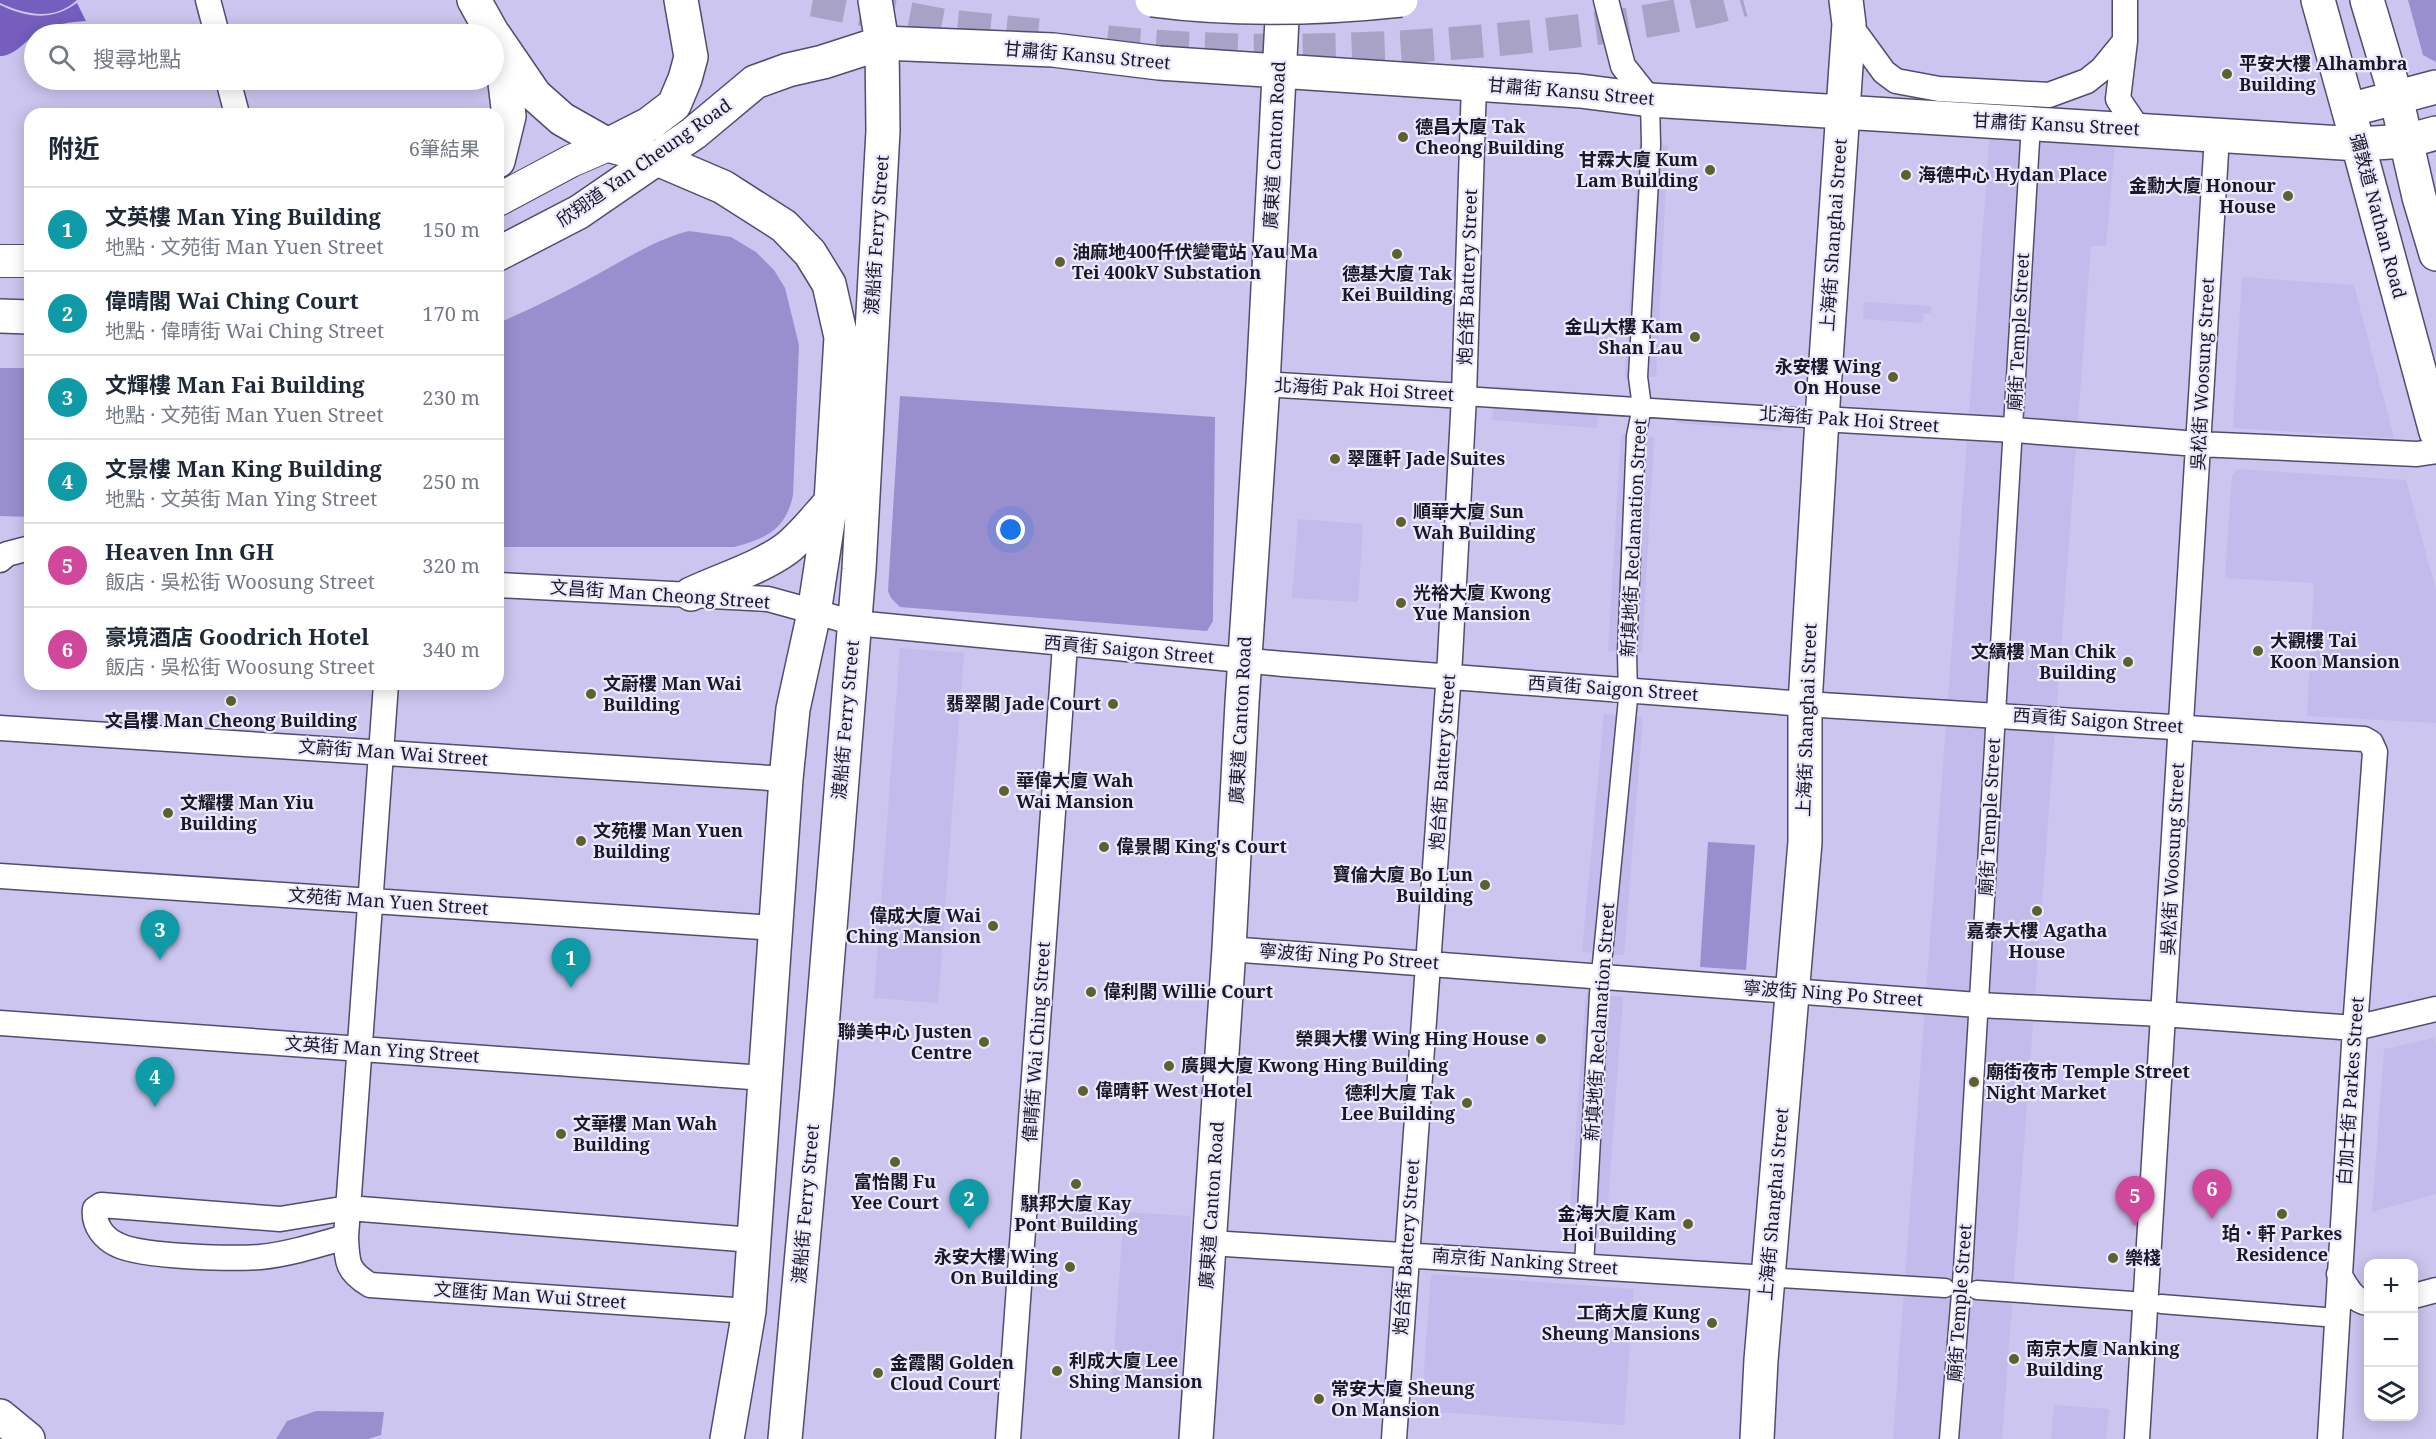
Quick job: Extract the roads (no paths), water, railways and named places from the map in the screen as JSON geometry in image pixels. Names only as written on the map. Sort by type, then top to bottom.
[{"type":"main road","name":"渡船街 Ferry Street","points":[[474,0],[488,24]]},
{"type":"main road","name":"欣翔道 Yan Cheung Road","points":[[608,145],[649,124],[674,105],[691,57],[681,0]]},
{"type":"main road","name":"渡船街 Ferry Street","points":[[785,1439],[817,1089],[855,623],[883,131],[882,43],[875,0]]},
{"type":"main road","points":[[1152,0],[1245,8],[1304,9],[1401,0]]},
{"type":"main road","name":"廣東道 Canton Road","points":[[1196,1439],[1229,949],[1263,384],[1283,0]]},
{"type":"main road","name":"彌敦道 Nathan Road","points":[[2318,0],[2436,432]]},
{"type":"main road","points":[[2367,0],[2396,97],[2421,137],[2436,254]]},
{"type":"main road","name":"上海街 Shanghai Street","points":[[1756,1439],[1774,1278],[1804,842],[1805,704],[1843,112],[1847,12]]},
{"type":"main road","name":"甘肅街 Kansu Street","points":[[788,70],[823,62],[882,43],[1053,50],[1159,63],[1580,91],[1650,100],[2358,144],[2421,137]]},
{"type":"main road","name":"渡船街 Ferry Street","points":[[504,50],[535,95],[562,119],[608,145],[655,158],[723,187],[784,226],[810,253],[829,284],[841,337],[831,502],[814,614],[793,709],[748,1311],[728,1439]]},
{"type":"main road","name":"欣翔道 Yan Cheung Road","points":[[504,251],[579,212],[694,132],[755,82],[788,70]]},
{"type":"main road","points":[[2349,110],[2436,87]]},
{"type":"main road","points":[[504,90],[508,116],[504,134]]},
{"type":"main road","points":[[0,316],[24,317]]},
{"type":"main road","points":[[691,594],[754,568],[788,548],[831,502]]},
{"type":"main road","points":[[0,1416],[28,1439]]},
{"type":"street","points":[[208,0],[214,24]]},
{"type":"street","points":[[1606,0],[1623,66],[1650,100]]},
{"type":"street","points":[[2125,0],[2125,41],[2118,99],[2139,130]]},
{"type":"street","name":"甘肅街 Kansu Street","points":[[1847,12],[1884,72],[1896,81],[1939,89],[2049,95],[2087,81],[2102,69],[2125,41]]},
{"type":"street","name":"炮台街 Battery Street","points":[[1394,1439],[1449,676],[1464,396],[1474,84]]},
{"type":"street","points":[[231,90],[235,108]]},
{"type":"street","name":"新填地街 Reclamation Street","points":[[1584,1266],[1601,977],[1628,690],[1627,652],[1636,448],[1642,407],[1638,377],[1651,145],[1650,100]]},
{"type":"street","name":"廟街 Temple Street","points":[[1950,1439],[1962,1279],[2031,124]]},
{"type":"street","name":"吳松街 Woosung Street","points":[[2137,1439],[2217,135]]},
{"type":"street","name":"欣翔道 Yan Cheung Road","points":[[504,197],[571,161],[608,145]]},
{"type":"street","points":[[0,261],[24,261]]},
{"type":"street","name":"北海街 Pak Hoi Street","points":[[1263,384],[2014,430],[2198,444],[2417,454],[2436,451]]},
{"type":"street","points":[[0,560],[6,554],[24,550]]},
{"type":"street","name":"文昌街 Man Cheong Street","points":[[504,585],[768,599],[814,614],[855,623]]},
{"type":"street","name":"西貢街 Saigon Street","points":[[855,623],[1065,645],[1245,660],[1805,704],[2356,737],[2371,743]]},
{"type":"street","name":"偉晴街 Wai Ching Street","points":[[1008,1439],[1065,645]]},
{"type":"street","name":"文匯街 Man Wui Street","points":[[386,690],[346,1237],[347,1260],[354,1275],[370,1285],[748,1311]]},
{"type":"street","name":"文蔚街 Man Wai Street","points":[[0,728],[786,779]]},
{"type":"street","name":"白加士街 Parkes Street","points":[[2330,1439],[2355,1028],[2375,752],[2371,743]]},
{"type":"street","name":"文苑街 Man Yuen Street","points":[[0,876],[776,928]]},
{"type":"street","name":"寧波街 Ning Po Street","points":[[1229,949],[1978,1005],[2163,1014],[2355,1028],[2436,1009]]},
{"type":"street","name":"文英街 Man Ying Street","points":[[0,1023],[765,1078]]},
{"type":"street","points":[[346,1237],[261,1257],[223,1258],[138,1251],[118,1245],[102,1233],[94,1218],[95,1209],[101,1205],[280,1219],[348,1208],[753,1240]]},
{"type":"street","name":"南京街 Nanking Street","points":[[1210,1243],[1945,1288]]},
{"type":"street","points":[[2339,1274],[2351,1293],[2364,1302]]},
{"type":"street","points":[[1977,1290],[2132,1301]]},
{"type":"street","points":[[2418,1295],[2436,1290]]},
{"type":"street","points":[[2161,1304],[2325,1317]]},
{"type":"tunnel","points":[[813,0],[947,26],[1038,35]]},
{"type":"tunnel","points":[[1107,42],[1263,50],[1421,46],[1607,27],[1689,13],[1743,0]]},
{"type":"place","name":"平安大樓 Alhambra Building","points":[[2227,74]]},
{"type":"place","name":"德昌大廈 Tak Cheong Building","points":[[1403,137]]},
{"type":"place","name":"甘霖大廈 Kum Lam Building","points":[[1710,170]]},
{"type":"place","name":"海德中心 Hydan Place","points":[[1906,175]]},
{"type":"place","name":"金勳大廈 Honour House","points":[[2288,196]]},
{"type":"place","name":"德基大廈 Tak Kei Building","points":[[1397,254]]},
{"type":"place","name":"油麻地400仟伏變電站 Yau Ma Tei 400kV Substation","points":[[1060,262]]},
{"type":"place","name":"金山大樓 Kam Shan Lau","points":[[1695,337]]},
{"type":"place","name":"永安樓 Wing On House","points":[[1893,377]]},
{"type":"place","name":"翠匯軒 Jade Suites","points":[[1335,459]]},
{"type":"place","name":"順華大廈 Sun Wah Building","points":[[1401,522]]},
{"type":"place","name":"光裕大廈 Kwong Yue Mansion","points":[[1401,603]]},
{"type":"place","name":"大觀樓 Tai Koon Mansion","points":[[2258,651]]},
{"type":"place","name":"文績樓 Man Chik Building","points":[[2128,662]]},
{"type":"place","name":"文蔚樓 Man Wai Building","points":[[591,694]]},
{"type":"place","name":"文昌樓 Man Cheong Building","points":[[231,701]]},
{"type":"place","name":"翡翠閣 Jade Court","points":[[1113,704]]},
{"type":"place","name":"華偉大廈 Wah Wai Mansion","points":[[1004,791]]},
{"type":"place","name":"文耀樓 Man Yiu Building","points":[[168,813]]},
{"type":"place","name":"文苑樓 Man Yuen Building","points":[[581,841]]},
{"type":"place","name":"偉景閣 King's Court","points":[[1104,847]]},
{"type":"place","name":"寶倫大廈 Bo Lun Building","points":[[1485,885]]},
{"type":"place","name":"嘉泰大樓 Agatha House","points":[[2037,911]]},
{"type":"place","name":"偉成大廈 Wai Ching Mansion","points":[[993,926]]},
{"type":"place","name":"文輝樓 Man Fai Building","points":[[160,960]]},
{"type":"place","name":"文英樓 Man Ying Building","points":[[571,988]]},
{"type":"place","name":"偉利閣 Willie Court","points":[[1091,992]]},
{"type":"place","name":"榮興大樓 Wing Hing House","points":[[1541,1039]]},
{"type":"place","name":"聯美中心 Justen Centre","points":[[984,1042]]},
{"type":"place","name":"廣興大廈 Kwong Hing Building","points":[[1169,1066]]},
{"type":"place","name":"廟街夜市 Temple Street Night Market","points":[[1974,1082]]},
{"type":"place","name":"偉晴軒 West Hotel","points":[[1083,1091]]},
{"type":"place","name":"德利大廈 Tak Lee Building","points":[[1467,1103]]},
{"type":"place","name":"文景樓 Man King Building","points":[[155,1107]]},
{"type":"place","name":"文華樓 Man Wah Building","points":[[561,1134]]},
{"type":"place","name":"富怡閣 Fu Yee Court","points":[[895,1162]]},
{"type":"place","name":"騏邦大廈 Kay Pont Building","points":[[1076,1184]]},
{"type":"place","name":"珀．軒 Parkes Residence","points":[[2282,1214]]},
{"type":"place","name":"豪境酒店 Goodrich Hotel","points":[[2212,1219]]},
{"type":"place","name":"金海大廈 Kam Hoi Building","points":[[1688,1224]]},
{"type":"place","name":"Heaven Inn GH","points":[[2135,1226]]},
{"type":"place","name":"偉晴閣 Wai Ching Court","points":[[969,1229]]},
{"type":"place","name":"樂棧","points":[[2113,1258]]},
{"type":"place","name":"永安大樓 Wing On Building","points":[[1070,1267]]},
{"type":"place","name":"工商大廈 Kung Sheung Mansions","points":[[1712,1323]]},
{"type":"place","name":"南京大廈 Nanking Building","points":[[2014,1359]]},
{"type":"place","name":"利成大廈 Lee Shing Mansion","points":[[1057,1371]]},
{"type":"place","name":"金霞閣 Golden Cloud Court","points":[[878,1373]]},
{"type":"place","name":"常安大廈 Sheung On Mansion","points":[[1319,1399]]}]
